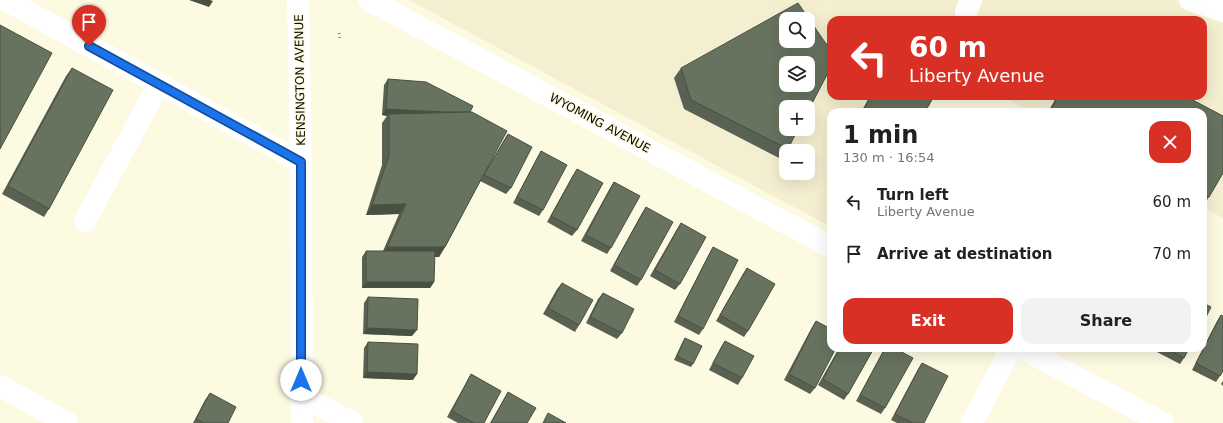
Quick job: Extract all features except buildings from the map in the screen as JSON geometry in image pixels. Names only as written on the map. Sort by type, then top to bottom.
[{"type":"street","points":[[6,0],[301,162]]},
{"type":"street","name":"KENSINGTON AVENUE","points":[[298,0],[301,162],[302,423]]},
{"type":"street","name":"WYOMING AVENUE","points":[[369,0],[827,245]]},
{"type":"street","points":[[1190,0],[1223,11]]},
{"type":"street","points":[[85,220],[159,84]]},
{"type":"street","points":[[972,423],[1010,352]]},
{"type":"street","points":[[1029,352],[1163,423]]},
{"type":"street","points":[[0,386],[67,423]]},
{"type":"street","points":[[301,396],[353,423]]},
{"type":"path","points":[[339,33],[340,40]]},
{"type":"shaded area","points":[[409,0],[1223,0],[1223,218],[1207,209],[1207,108],[1024,108],[1009,100],[1207,100],[1207,16],[827,16],[827,100],[932,100],[928,108],[827,108],[827,225]]},
{"type":"route","points":[[89,46],[301,162],[301,380]]}]
